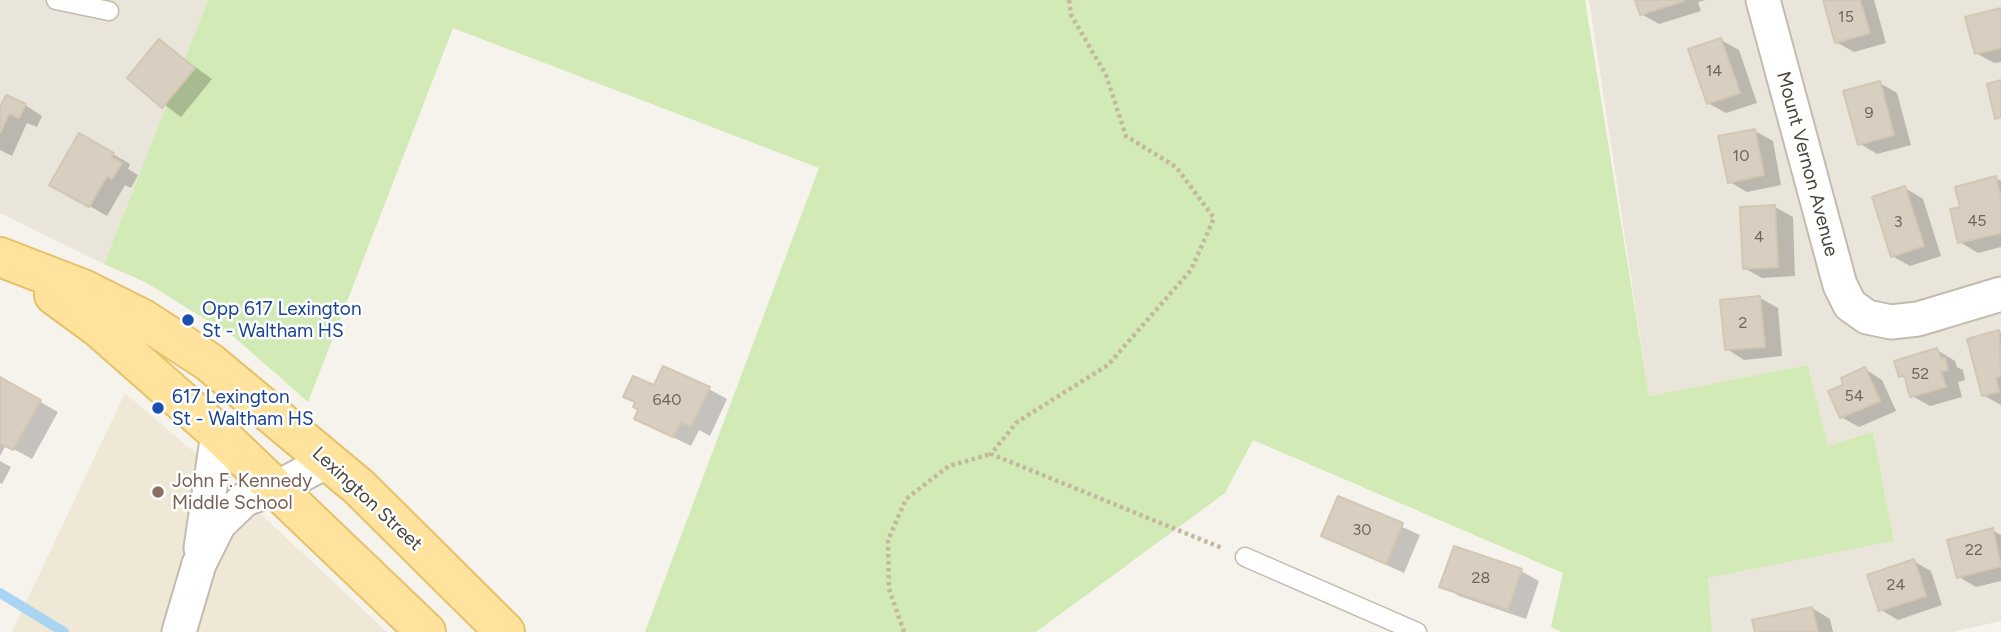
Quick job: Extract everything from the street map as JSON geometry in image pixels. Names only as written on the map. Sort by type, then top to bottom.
[{"type":"main road","name":"Lexington Street","points":[[0,258],[99,328],[218,433],[426,632]]},
{"type":"main road","name":"Lexington Street","points":[[0,258],[83,289],[143,319],[209,362],[359,487],[505,632]]},
{"type":"street","name":"Mount Vernon Avenue","points":[[1763,0],[1840,285],[1850,304],[1867,317],[1891,322],[1918,318],[2001,294]]},
{"type":"street","points":[[179,632],[199,564],[218,433]]},
{"type":"street","points":[[199,564],[219,524],[246,499],[277,488],[327,461]]},
{"type":"lane","points":[[55,0],[109,11]]},
{"type":"lane","points":[[1245,557],[1417,632]]},
{"type":"path","points":[[904,632],[888,589],[888,540],[906,499],[948,466],[990,454],[1017,422],[1108,365],[1191,271],[1214,218],[1176,167],[1126,136],[1106,75],[1071,15],[1069,0]]},
{"type":"path","points":[[990,454],[1245,557]]},
{"type":"shaded area","points":[[0,0],[208,0],[104,264],[0,213]]},
{"type":"shaded area","points":[[1589,0],[2001,0],[2001,621],[1952,632],[1712,632],[1708,578],[1894,541],[1873,432],[1828,447],[1808,365],[1649,396]]},
{"type":"shaded area","name":"John F. Kennedy Middle School","points":[[125,393],[201,458],[387,632],[12,632]]},
{"type":"green space","points":[[208,0],[1585,0],[1649,396],[1808,365],[1828,446],[1873,432],[1894,541],[1708,578],[1712,632],[1562,632],[1551,627],[1563,573],[1253,440],[1225,493],[1036,632],[645,632],[819,168],[453,28],[308,402],[234,337],[145,282],[104,264]]},
{"type":"building","points":[[1635,0],[1684,0],[1684,1],[1640,15]]},
{"type":"building","points":[[1823,0],[1860,0],[1870,33],[1835,43]]},
{"type":"building","points":[[2001,8],[2001,48],[1975,54],[1965,17]]},
{"type":"building","points":[[1721,38],[1740,93],[1707,104],[1688,49]]},
{"type":"building","points":[[159,39],[195,68],[162,108],[127,78]]},
{"type":"building","points":[[2001,80],[2001,117],[1995,119],[1987,84]]},
{"type":"building","points":[[1880,81],[1894,135],[1858,145],[1843,91]]},
{"type":"building","points":[[6,95],[26,104],[19,118],[9,114],[0,133],[0,107]]},
{"type":"building","points":[[1755,129],[1764,175],[1728,183],[1718,136]]},
{"type":"building","points":[[79,133],[114,153],[111,157],[122,163],[112,179],[107,176],[89,207],[49,185]]},
{"type":"building","points":[[1996,176],[2001,198],[2001,233],[1958,243],[1950,209],[1960,207],[1955,187]]},
{"type":"building","points":[[1905,186],[1924,246],[1891,257],[1872,197]]},
{"type":"building","points":[[1775,205],[1778,267],[1743,269],[1740,207]]},
{"type":"building","points":[[1760,296],[1765,347],[1725,350],[1720,300]]},
{"type":"building","points":[[1999,330],[2001,376],[1996,378],[1999,392],[1982,396],[1967,339]]},
{"type":"building","points":[[1937,348],[1941,359],[1945,358],[1948,370],[1941,372],[1946,387],[1910,397],[1904,375],[1899,377],[1894,361]]},
{"type":"building","points":[[663,366],[710,387],[691,427],[681,422],[673,437],[634,419],[638,410],[633,407],[635,402],[623,397],[633,376],[654,385]]},
{"type":"building","points":[[1865,367],[1880,401],[1840,418],[1828,391],[1843,385],[1841,378]]},
{"type":"building","points":[[0,377],[41,400],[13,450],[0,443]]},
{"type":"building","points":[[1338,496],[1403,523],[1386,564],[1321,536]]},
{"type":"building","points":[[1993,528],[2001,566],[1957,578],[1947,540]]},
{"type":"building","points":[[1454,546],[1522,569],[1508,610],[1439,587]]},
{"type":"building","points":[[1914,559],[1926,596],[1879,611],[1867,575]]},
{"type":"building","points":[[1812,607],[1818,632],[1755,632],[1752,620]]},
{"type":"waterway","points":[[0,593],[64,632]]},
{"type":"place","name":"Opp 617 Lexington St - Waltham HS","points":[[188,320]]},
{"type":"place","name":"617 Lexington St - Waltham HS","points":[[158,408]]},
{"type":"place","name":"John F. Kennedy Middle School","points":[[158,492]]}]
